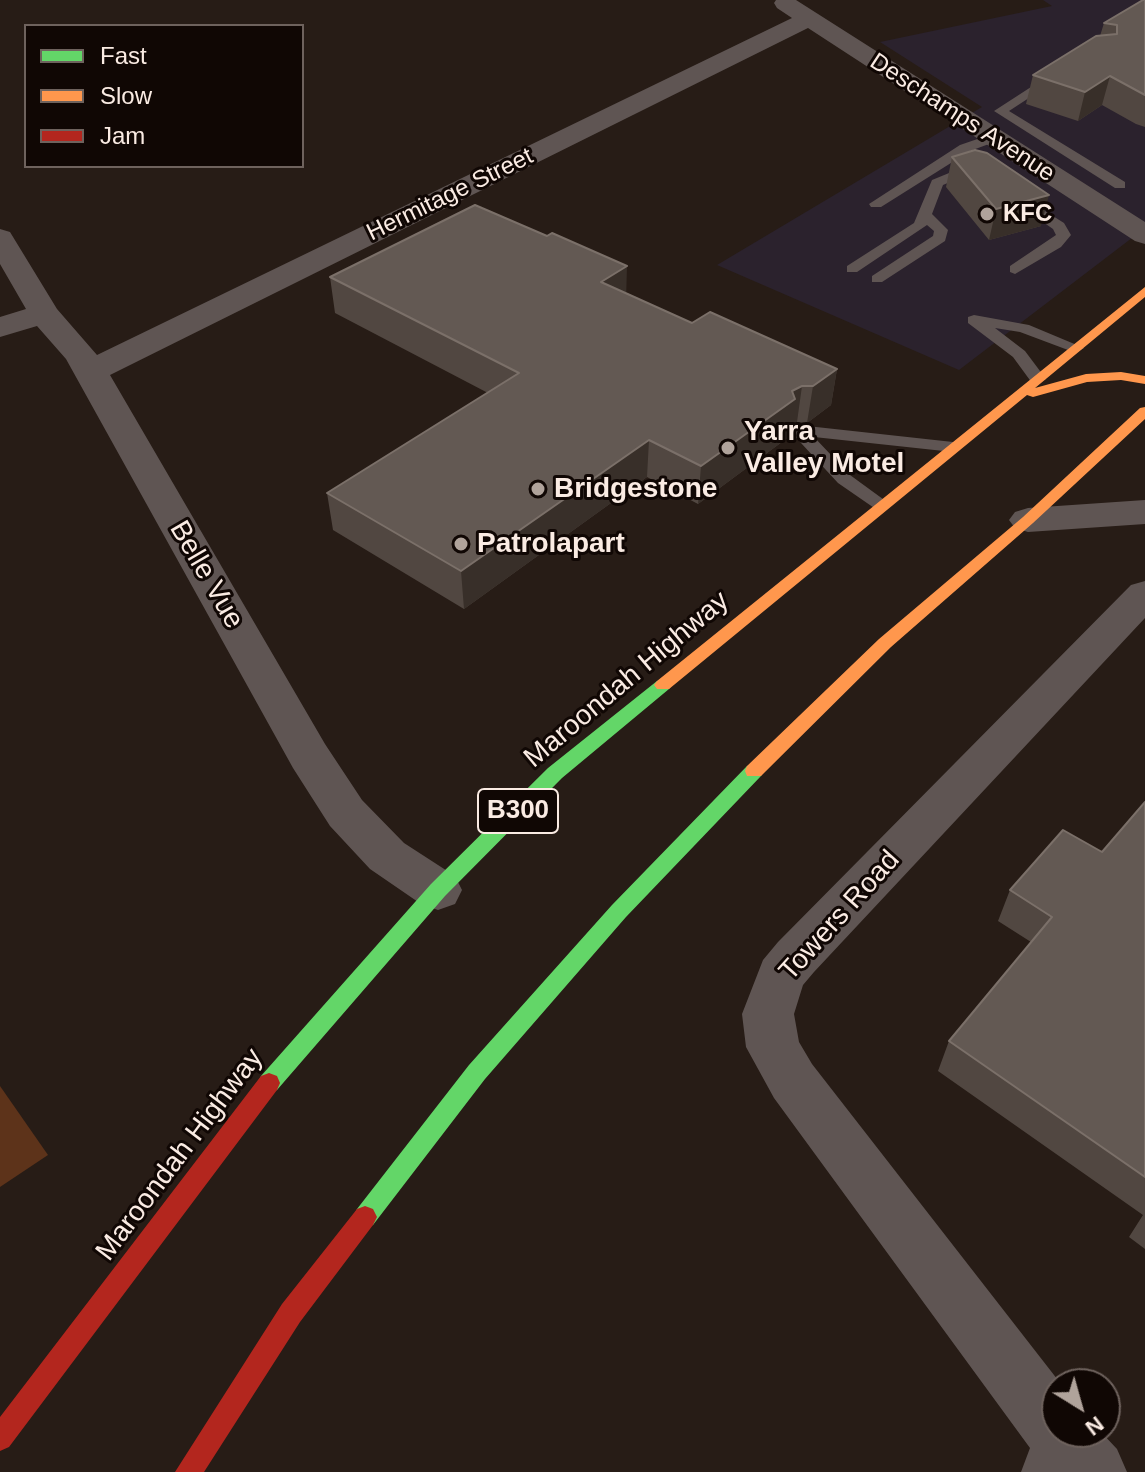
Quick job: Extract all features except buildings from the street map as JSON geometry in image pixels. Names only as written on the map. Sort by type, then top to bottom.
[{"type":"highway","name":"Maroondah Highway","points":[[0,1438],[276,1073],[438,890],[555,773],[1145,291]]},
{"type":"highway","points":[[1008,403],[1045,388],[1086,378],[1121,376],[1145,380]]},
{"type":"highway","points":[[188,1472],[291,1313],[477,1072],[517,1026],[703,821],[885,643],[1028,520],[1145,411]]},
{"type":"street","name":"Deschamps Avenue","points":[[780,0],[1145,235]]},
{"type":"street","name":"Hermitage Street","points":[[91,371],[808,19]]},
{"type":"street","name":"Belle Vue","points":[[0,238],[44,314],[91,371],[309,756],[339,801],[387,856],[438,890]]},
{"type":"street","points":[[0,327],[44,314]]},
{"type":"street","points":[[1028,520],[1145,512]]},
{"type":"street","name":"Towers Road","points":[[1066,1449],[793,1081],[773,1047],[768,1014],[781,975],[796,957],[1145,594]]},
{"type":"lane","points":[[1061,73],[1000,111],[1120,185]]},
{"type":"lane","points":[[876,204],[965,148],[992,138]]},
{"type":"lane","points":[[852,269],[920,225],[934,186],[941,181],[961,174],[987,177]]},
{"type":"lane","points":[[1010,193],[1059,226],[1064,235],[1061,241],[1015,269]]},
{"type":"lane","points":[[877,279],[940,238],[941,230],[924,215]]},
{"type":"lane","points":[[1038,379],[1019,354],[974,320],[1023,328],[1076,348]]},
{"type":"lane","points":[[880,506],[844,479],[798,430],[953,447]]},
{"type":"shaded area","points":[[1043,0],[1145,0],[1145,228],[959,370],[717,265],[982,107],[880,42],[1052,6]]},
{"type":"shaded area","points":[[0,1086],[48,1155],[0,1187]]},
{"type":"traffic: fast","points":[[269,1083],[438,890],[555,773],[663,685]]},
{"type":"traffic: fast","points":[[365,1217],[477,1072],[619,911],[754,771]]},
{"type":"traffic: slow","points":[[663,685],[1145,291]]},
{"type":"traffic: slow","points":[[1033,393],[1086,378],[1121,376],[1145,380]]},
{"type":"traffic: slow","points":[[754,771],[885,643],[1028,520],[1145,411]]},
{"type":"traffic: jam","points":[[0,1438],[269,1083]]},
{"type":"traffic: jam","points":[[188,1472],[291,1313],[365,1217]]},
{"type":"place","name":"KFC","points":[[987,214]]},
{"type":"place","name":"Yarra Valley Motel","points":[[728,448]]},
{"type":"place","name":"Bridgestone","points":[[538,489]]},
{"type":"place","name":"Patrolapart","points":[[461,544]]}]
